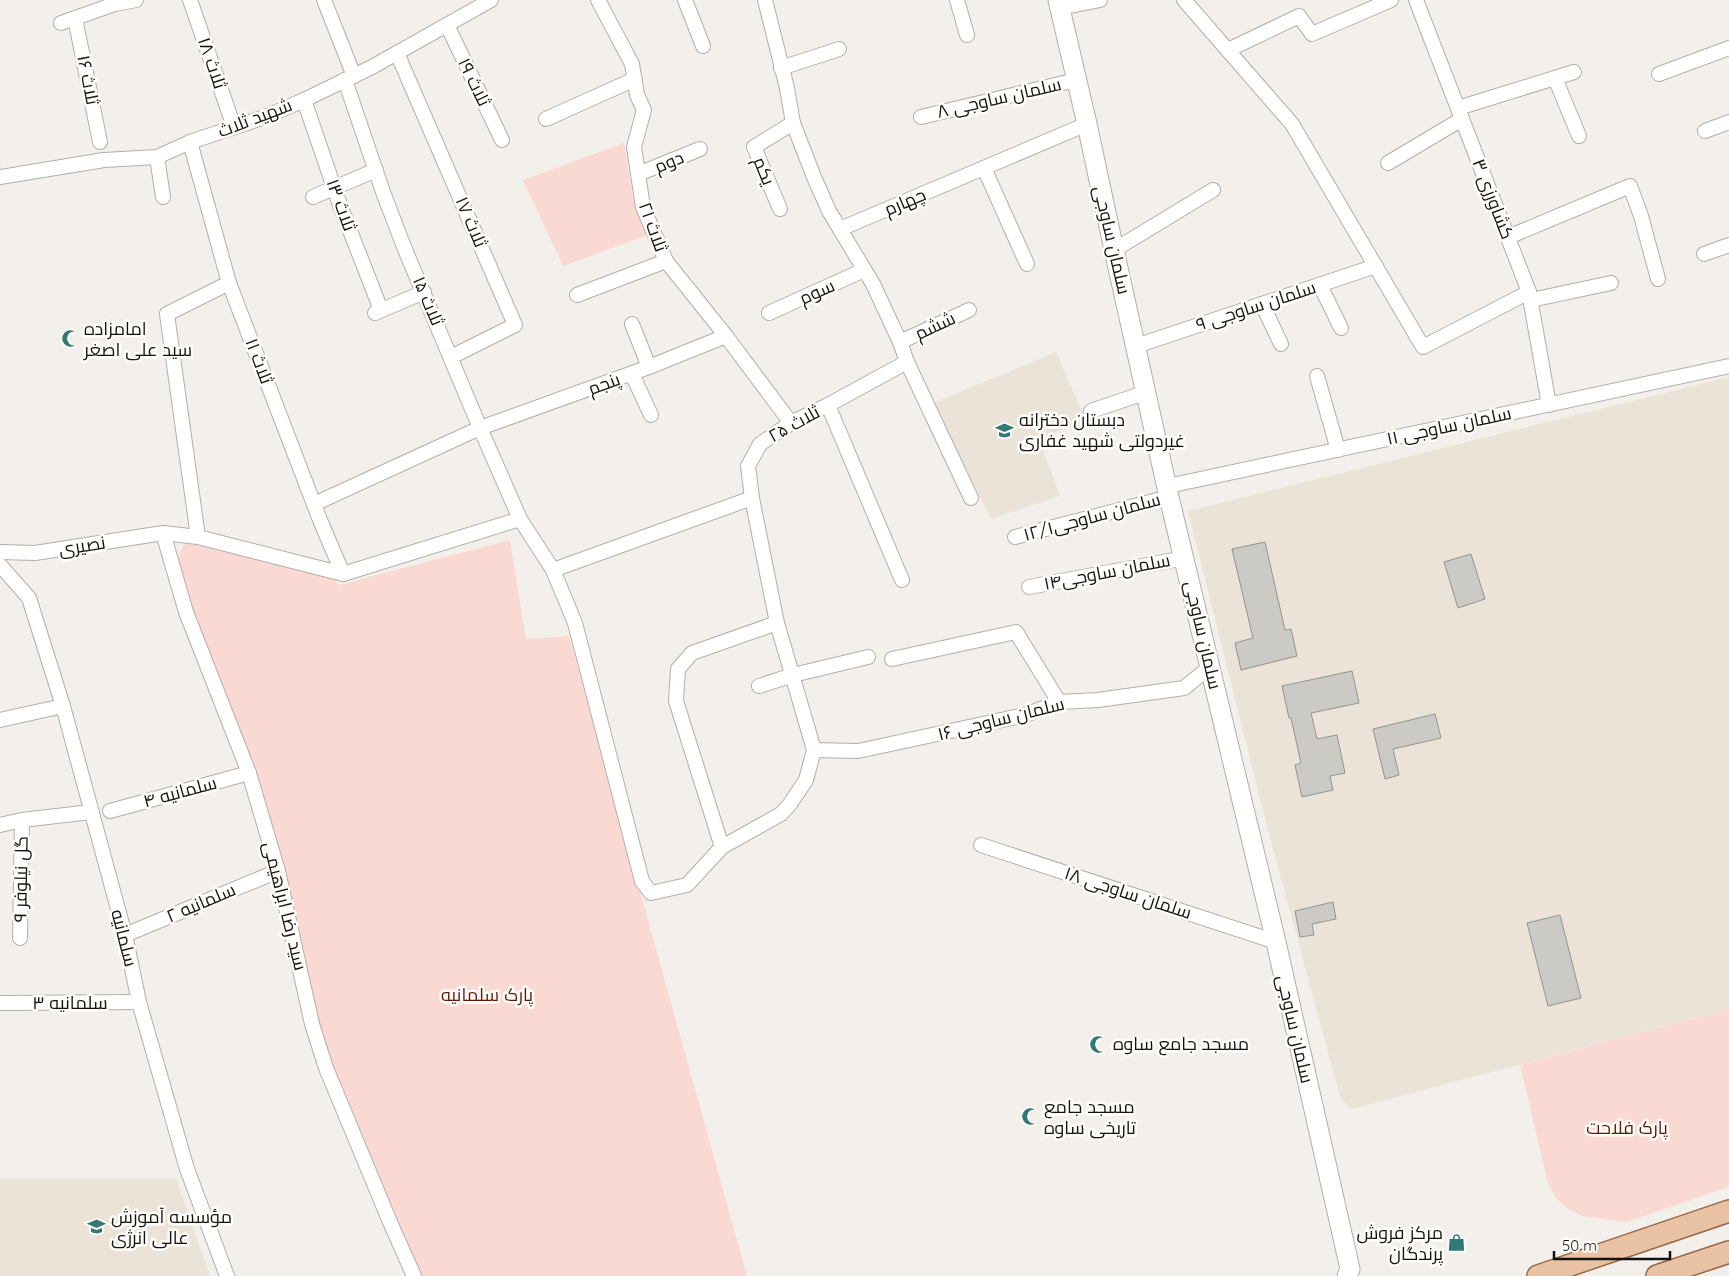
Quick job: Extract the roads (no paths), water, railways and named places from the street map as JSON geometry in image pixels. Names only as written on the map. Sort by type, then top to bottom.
[{"type":"main road","points":[[1538,1276],[1729,1211]]},
{"type":"main road","points":[[1657,1276],[1729,1252]]},
{"type":"street","points":[[61,22],[114,2],[136,0]]},
{"type":"street","name":"ثلاث ۱۸","points":[[190,0],[234,126]]},
{"type":"street","name":"ثلاث ۱۵","points":[[324,0],[376,170],[404,247],[520,519],[553,570],[575,624],[642,881],[652,893],[687,885],[722,847]]},
{"type":"street","name":"شهید ثلاث","points":[[0,177],[104,160],[157,157],[190,142],[264,117],[304,100],[349,78],[491,0]]},
{"type":"street","name":"ثلاث ۲۱","points":[[598,0],[632,64],[637,95],[644,110],[634,147],[643,208],[666,261],[726,336],[791,423]]},
{"type":"street","points":[[685,0],[702,46]]},
{"type":"street","points":[[765,0],[787,88],[793,123],[814,178],[828,211],[864,270],[900,342],[907,362],[972,498]]},
{"type":"street","points":[[957,0],[967,35]]},
{"type":"street","points":[[1059,4],[1100,0]]},
{"type":"street","points":[[1184,0],[1292,124],[1423,347],[1530,296],[1610,284]]},
{"type":"street","points":[[1228,50],[1299,16],[1312,34],[1391,0]]},
{"type":"street","name":"کشاورزی ۳","points":[[1416,0],[1530,296],[1549,405]]},
{"type":"street","name":"سلمان ساوجی","points":[[1059,4],[1169,492],[1353,1274]]},
{"type":"street","name":"ثلاث ۱۶","points":[[75,18],[100,142]]},
{"type":"street","name":"ثلاث ۱۹","points":[[447,25],[502,140]]},
{"type":"street","points":[[1659,74],[1729,48]]},
{"type":"street","points":[[782,68],[839,49]]},
{"type":"street","name":"ثلاث ۱۷","points":[[397,52],[515,325],[451,357]]},
{"type":"street","points":[[1388,163],[1460,113],[1574,72]]},
{"type":"street","points":[[1555,78],[1579,136]]},
{"type":"street","points":[[546,119],[635,79]]},
{"type":"street","name":"سلمان ساوجی ۸","points":[[921,117],[1076,80]]},
{"type":"street","name":"ثلاث ۱۳","points":[[304,100],[378,311],[424,292]]},
{"type":"street","points":[[1705,131],[1729,122]]},
{"type":"street","name":"یکم","points":[[780,209],[754,148],[793,123]]},
{"type":"street","name":"چهارم","points":[[840,229],[1087,124]]},
{"type":"street","name":"ثلاث ۱۱","points":[[190,142],[229,283],[343,574]]},
{"type":"street","name":"دوم","points":[[638,174],[700,149]]},
{"type":"street","points":[[157,157],[163,197]]},
{"type":"street","points":[[984,168],[1027,264]]},
{"type":"street","points":[[313,197],[376,170]]},
{"type":"street","points":[[1508,238],[1630,186],[1641,216],[1658,279]]},
{"type":"street","points":[[1114,250],[1213,190]]},
{"type":"street","points":[[1704,254],[1729,245]]},
{"type":"street","points":[[578,295],[666,261]]},
{"type":"street","name":"سلمان ساوجی ۹","points":[[1136,346],[1376,266]]},
{"type":"street","name":"سوم","points":[[769,313],[864,270]]},
{"type":"street","points":[[198,537],[167,314],[229,283]]},
{"type":"street","points":[[1320,285],[1341,328]]},
{"type":"street","points":[[1262,304],[1281,344]]},
{"type":"street","name":"ششم","points":[[900,342],[969,310]]},
{"type":"street","points":[[632,324],[649,367]]},
{"type":"street","name":"پنجم","points":[[314,504],[480,428],[632,374],[726,336]]},
{"type":"street","name":"ثلاث ۲۵","points":[[814,750],[777,623],[752,498],[748,466],[760,444],[791,423],[907,362]]},
{"type":"street","name":"سلمان ساوجی ۱۱","points":[[1169,492],[1338,450],[1729,366]]},
{"type":"street","points":[[632,374],[651,415]]},
{"type":"street","points":[[1316,376],[1338,450]]},
{"type":"street","points":[[1091,412],[1147,392]]},
{"type":"street","points":[[828,405],[902,580]]},
{"type":"street","name":"سلمان ساوجی۱۲/۱","points":[[1015,537],[1169,492]]},
{"type":"street","points":[[553,570],[752,498]]},
{"type":"street","points":[[343,574],[520,519]]},
{"type":"street","name":"نصیری","points":[[0,552],[35,553],[164,533],[198,537],[343,574]]},
{"type":"street","name":"سید رضا ابراهیمی","points":[[164,533],[186,612],[249,773],[278,871],[312,1024],[326,1068],[414,1276]]},
{"type":"street","name":"سلمان ساوجی۱۴","points":[[1029,586],[1185,558]]},
{"type":"street","name":"سلمانیه","points":[[0,565],[29,598],[64,706],[124,935],[139,1002],[187,1169],[227,1276]]},
{"type":"street","points":[[777,623],[692,653],[678,669],[676,700],[722,847],[781,814],[806,780],[814,750]]},
{"type":"street","points":[[892,659],[1016,632],[1059,702]]},
{"type":"street","points":[[759,686],[793,675],[868,657]]},
{"type":"street","name":"سلمان ساوجی ۱۶","points":[[814,750],[858,751],[1025,715],[1059,702],[1098,700],[1184,688],[1210,667]]},
{"type":"street","points":[[0,720],[64,706]]},
{"type":"street","name":"سلمانیه ۴","points":[[110,811],[249,773]]},
{"type":"street","points":[[0,824],[91,812]]},
{"type":"street","name":"گل نیلوفر ۹","points":[[20,938],[22,820]]},
{"type":"street","name":"سلمان ساوجی ۱۸","points":[[981,845],[1276,942]]},
{"type":"street","name":"سلمانیه ۲","points":[[124,935],[278,871]]},
{"type":"street","name":"سلمانیه ۳","points":[[0,1003],[139,1002]]},
{"type":"place","name":"امامزاده سید علی اصغر","points":[[70,339]]},
{"type":"place","name":"دبستان دخترانه غیردولتی شهید غفاری","points":[[1005,430]]},
{"type":"place","name":"مسجد جامع ساوه","points":[[1099,1044]]},
{"type":"place","name":"مسجد جامع تاریخی ساوه","points":[[1030,1117]]},
{"type":"place","name":"مؤسسه آموزش عالی انرژی","points":[[97,1227]]},
{"type":"place","name":"مرکز فروش پرندگان","points":[[1457,1243]]},
{"type":"park label","name":"پارک سلمانیه","points":[[487,995]]},
{"type":"park label","name":"پارک فلاحت","points":[[1627,1128]]}]
